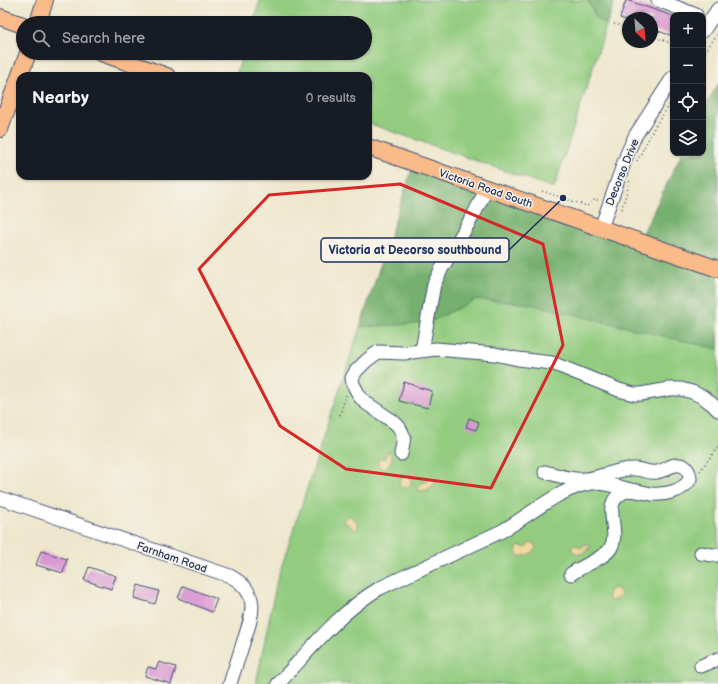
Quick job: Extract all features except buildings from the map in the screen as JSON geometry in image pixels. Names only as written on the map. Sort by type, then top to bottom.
[{"type":"main road","points":[[40,16],[45,0]]},
{"type":"main road","points":[[0,17],[16,23]]},
{"type":"main road","points":[[21,72],[25,60]]},
{"type":"main road","points":[[121,60],[156,72]]},
{"type":"main road","points":[[0,129],[16,86]]},
{"type":"main road","name":"Victoria Road South","points":[[372,147],[718,268]]},
{"type":"street","points":[[658,0],[688,12]]},
{"type":"street","points":[[706,22],[718,9]]},
{"type":"street","name":"Decorso Drive","points":[[601,228],[627,154],[635,136],[670,82]]},
{"type":"street","points":[[422,350],[434,284],[487,188]]},
{"type":"street","points":[[401,454],[404,438],[402,432],[394,422],[360,397],[353,384],[352,378],[360,367],[378,352],[386,351],[404,353],[436,349],[495,354],[518,359],[552,363],[619,390],[634,394],[670,389],[692,392],[703,397],[718,410]]},
{"type":"street","points":[[278,684],[342,616],[366,597],[380,588],[512,526],[550,500],[593,483],[659,494],[677,490],[685,485],[690,479],[689,473],[683,465],[678,464],[658,472],[652,473],[632,469],[584,480],[568,478],[545,472]]},
{"type":"street","points":[[571,574],[580,567],[596,560],[609,550],[615,533],[611,516],[613,506],[620,495],[631,490]]},
{"type":"street","name":"Farnham Road","points":[[0,498],[230,576],[238,581],[248,592],[251,599],[252,616],[230,684]]},
{"type":"street","points":[[701,553],[712,556],[718,555]]},
{"type":"street","points":[[701,666],[718,659]]},
{"type":"path","points":[[614,24],[622,26]]},
{"type":"path","points":[[706,51],[718,33]]},
{"type":"path","points":[[658,38],[670,43]]},
{"type":"path","points":[[636,163],[654,128],[670,104]]},
{"type":"path","points":[[622,209],[631,176]]},
{"type":"path","points":[[542,190],[586,206],[595,199],[601,202]]},
{"type":"path","points":[[340,415],[352,378]]},
{"type":"path","points":[[685,485],[698,474],[718,447]]},
{"type":"highlighted area","points":[[400,184],[543,244],[563,345],[491,488],[346,469],[280,426],[199,269],[269,195]]},
{"type":"green space","points":[[260,0],[588,0],[597,19],[607,24],[554,188],[372,124],[372,72],[237,72],[241,60],[372,60],[372,16],[255,16]]},
{"type":"green space","points":[[588,0],[615,0],[607,24],[597,19]]},
{"type":"green space","points":[[718,84],[718,349],[531,304],[476,299],[428,323],[360,327],[412,169],[636,247],[681,156],[706,156],[706,106]]},
{"type":"green space","points":[[469,285],[718,334],[718,684],[256,684],[277,580],[360,327]]},
{"type":"sand","points":[[388,451],[390,452],[392,459],[388,466],[384,469],[378,464],[378,460],[385,458]]},
{"type":"sand","points":[[403,473],[408,474],[411,480],[410,485],[405,488],[402,488],[399,484],[400,480],[402,480]]},
{"type":"sand","points":[[432,475],[436,479],[434,485],[426,490],[419,491],[419,485],[426,482]]},
{"type":"sand","points":[[349,516],[356,521],[358,529],[353,530],[349,524],[344,523],[344,519]]},
{"type":"sand","points":[[529,543],[534,545],[536,548],[535,550],[529,555],[519,556],[516,552],[517,548],[520,546],[526,548]]},
{"type":"sand","points":[[586,544],[590,545],[590,549],[587,549],[584,553],[578,554],[571,550],[573,546],[576,545],[581,548]]},
{"type":"sand","points":[[614,588],[618,589],[621,594],[616,600],[611,601],[608,598],[608,595]]},
{"type":"place","name":"Victoria at Decorso southbound","points":[[563,198]]}]
